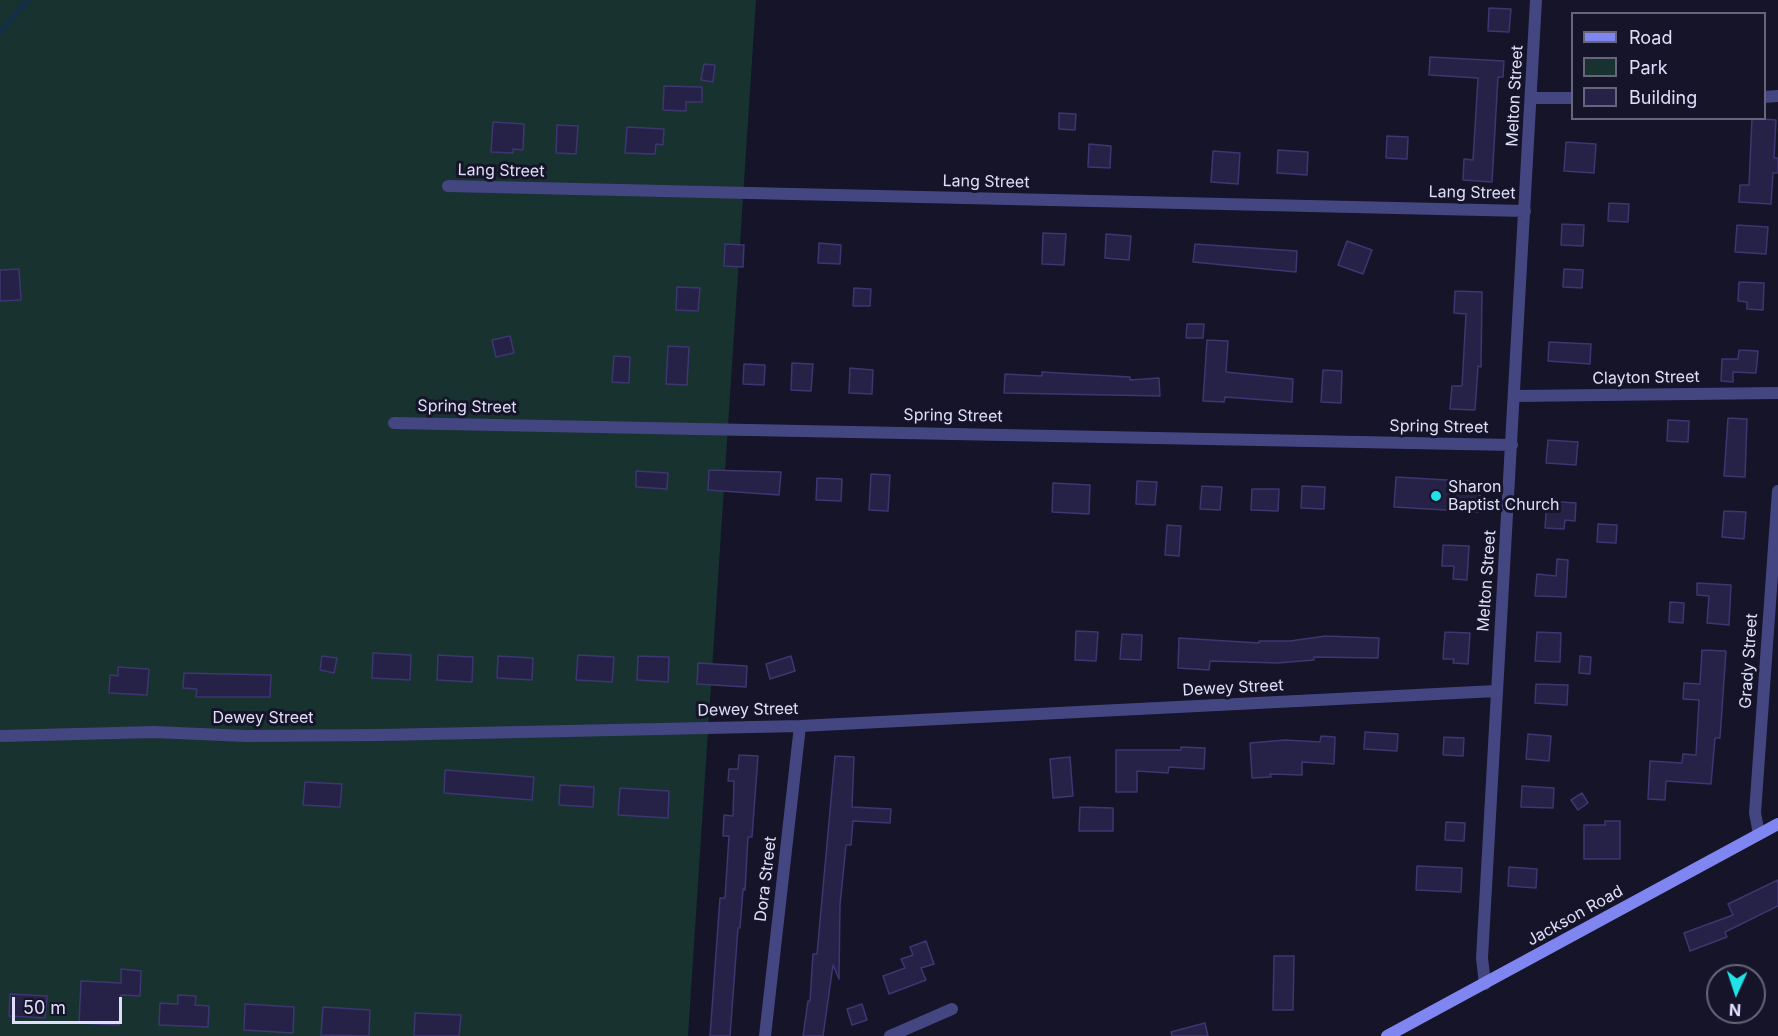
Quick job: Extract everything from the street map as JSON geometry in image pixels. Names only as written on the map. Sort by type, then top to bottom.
[{"type":"main road","name":"Jackson Road","points":[[1387,1036],[1778,824]]},
{"type":"street","name":"Melton Street","points":[[1485,984],[1482,958],[1536,0]]},
{"type":"street","points":[[1532,98],[1571,98]]},
{"type":"street","name":"Lang Street","points":[[448,186],[1525,211]]},
{"type":"street","name":"Clayton Street","points":[[1515,396],[1778,393]]},
{"type":"street","name":"Spring Street","points":[[394,423],[1512,445]]},
{"type":"street","name":"Grady Street","points":[[1759,834],[1755,813],[1778,491]]},
{"type":"street","name":"Dewey Street","points":[[0,736],[154,732],[246,736],[359,735],[800,726],[1496,691]]},
{"type":"street","name":"Dora Street","points":[[765,1036],[800,726]]},
{"type":"street","points":[[890,1036],[952,1009]]},
{"type":"green space","points":[[0,0],[756,0],[688,1036],[0,1036]]},
{"type":"building","points":[[1489,8],[1511,9],[1509,32],[1488,31]]},
{"type":"building","points":[[1430,57],[1504,61],[1503,77],[1498,77],[1492,182],[1463,180],[1464,159],[1473,160],[1478,78],[1429,75]]},
{"type":"building","points":[[704,64],[715,65],[713,82],[701,80]]},
{"type":"building","points":[[664,86],[702,87],[702,102],[686,102],[686,111],[663,110]]},
{"type":"building","points":[[1059,113],[1076,114],[1075,130],[1059,129]]},
{"type":"building","points":[[1752,120],[1776,120],[1774,158],[1778,158],[1778,173],[1773,173],[1771,204],[1739,202],[1740,185],[1749,185]]},
{"type":"building","points":[[493,122],[524,124],[523,150],[513,149],[513,153],[491,152]]},
{"type":"building","points":[[557,125],[578,126],[576,154],[556,153]]},
{"type":"building","points":[[627,127],[664,129],[663,145],[656,144],[655,154],[625,153]]},
{"type":"building","points":[[1387,136],[1408,137],[1407,159],[1386,158]]},
{"type":"building","points":[[1566,142],[1596,144],[1594,173],[1564,171]]},
{"type":"building","points":[[1089,144],[1111,146],[1110,168],[1088,167]]},
{"type":"building","points":[[1278,150],[1308,152],[1307,175],[1277,173]]},
{"type":"building","points":[[1213,151],[1240,153],[1238,184],[1211,182]]},
{"type":"building","points":[[1609,203],[1629,204],[1628,222],[1608,221]]},
{"type":"building","points":[[1562,224],[1584,225],[1583,246],[1561,245]]},
{"type":"building","points":[[1737,225],[1768,227],[1766,254],[1735,252]]},
{"type":"building","points":[[1043,233],[1066,234],[1064,265],[1042,264]]},
{"type":"building","points":[[1106,234],[1131,236],[1129,260],[1105,258]]},
{"type":"building","points":[[1347,241],[1372,250],[1363,274],[1338,265]]},
{"type":"building","points":[[819,243],[841,245],[840,264],[818,263]]},
{"type":"building","points":[[725,244],[744,245],[743,267],[724,266]]},
{"type":"building","points":[[1195,244],[1297,251],[1296,272],[1193,262]]},
{"type":"building","points":[[19,269],[21,300],[0,301],[0,270]]},
{"type":"building","points":[[1564,269],[1583,270],[1582,288],[1563,287]]},
{"type":"building","points":[[1739,282],[1764,283],[1763,310],[1747,309],[1747,302],[1738,301]]},
{"type":"building","points":[[677,287],[700,288],[698,311],[676,310]]},
{"type":"building","points":[[854,288],[871,289],[870,306],[853,306]]},
{"type":"building","points":[[1455,291],[1482,292],[1481,367],[1478,366],[1475,410],[1450,409],[1452,386],[1462,386],[1466,314],[1454,313]]},
{"type":"building","points":[[1187,324],[1204,324],[1203,338],[1186,338]]},
{"type":"building","points":[[510,336],[514,353],[496,357],[492,340]]},
{"type":"building","points":[[1207,340],[1228,341],[1226,372],[1293,379],[1292,402],[1225,397],[1224,402],[1203,401]]},
{"type":"building","points":[[1549,342],[1591,344],[1590,364],[1548,361]]},
{"type":"building","points":[[668,346],[689,347],[687,385],[666,384]]},
{"type":"building","points":[[1739,350],[1758,351],[1756,373],[1733,372],[1733,382],[1721,381],[1722,359],[1738,359]]},
{"type":"building","points":[[614,356],[630,357],[629,383],[612,382]]},
{"type":"building","points":[[792,363],[813,364],[811,391],[791,390]]},
{"type":"building","points":[[744,364],[765,365],[764,385],[743,384]]},
{"type":"building","points":[[850,368],[873,370],[872,394],[849,393]]},
{"type":"building","points":[[1323,370],[1342,371],[1341,403],[1321,402]]},
{"type":"building","points":[[1042,372],[1130,377],[1130,380],[1159,378],[1160,396],[1004,393],[1005,374],[1042,376]]},
{"type":"building","points":[[1728,418],[1747,419],[1745,477],[1724,476]]},
{"type":"building","points":[[1668,420],[1689,421],[1688,442],[1667,441]]},
{"type":"building","points":[[1548,440],[1578,442],[1576,465],[1546,463]]},
{"type":"building","points":[[709,470],[781,472],[779,495],[708,490]]},
{"type":"building","points":[[636,471],[668,473],[667,489],[636,487]]},
{"type":"building","points":[[871,474],[890,475],[888,511],[869,510]]},
{"type":"building","points":[[1396,477],[1481,482],[1479,512],[1394,507]]},
{"type":"building","points":[[817,478],[842,479],[841,501],[816,500]]},
{"type":"building","points":[[1137,481],[1157,482],[1155,505],[1136,504]]},
{"type":"building","points":[[1053,483],[1090,485],[1089,514],[1052,512]]},
{"type":"building","points":[[1202,486],[1222,487],[1220,510],[1200,509]]},
{"type":"building","points":[[1302,486],[1325,487],[1324,509],[1301,508]]},
{"type":"building","points":[[1252,489],[1279,489],[1278,511],[1251,510]]},
{"type":"building","points":[[1547,501],[1576,503],[1575,521],[1565,520],[1564,529],[1545,528]]},
{"type":"building","points":[[1724,511],[1746,512],[1744,539],[1722,537]]},
{"type":"building","points":[[1598,524],[1617,525],[1616,543],[1597,542]]},
{"type":"building","points":[[1167,525],[1181,526],[1179,556],[1165,555]]},
{"type":"building","points":[[1443,545],[1469,546],[1467,580],[1453,579],[1454,566],[1442,566]]},
{"type":"building","points":[[1557,559],[1568,560],[1566,597],[1535,596],[1537,574],[1556,576]]},
{"type":"building","points":[[1697,583],[1731,585],[1729,625],[1707,623],[1709,596],[1697,595]]},
{"type":"building","points":[[1670,602],[1684,603],[1683,623],[1669,622]]},
{"type":"building","points":[[1076,631],[1098,632],[1096,661],[1075,660]]},
{"type":"building","points":[[1445,632],[1470,633],[1468,664],[1453,663],[1454,659],[1443,659]]},
{"type":"building","points":[[1537,632],[1561,633],[1560,662],[1535,661]]},
{"type":"building","points":[[1122,634],[1142,635],[1141,660],[1120,659]]},
{"type":"building","points":[[1326,636],[1379,638],[1378,658],[1314,657],[1314,660],[1278,663],[1210,661],[1209,670],[1178,668],[1179,638],[1259,643],[1259,641],[1290,641]]},
{"type":"building","points":[[1702,650],[1726,651],[1720,738],[1715,738],[1711,784],[1666,781],[1665,800],[1648,799],[1650,761],[1682,763],[1683,754],[1696,755],[1699,700],[1683,699],[1684,683],[1700,684]]},
{"type":"building","points":[[373,653],[411,655],[410,680],[372,678]]},
{"type":"building","points":[[438,655],[473,657],[472,682],[437,680]]},
{"type":"building","points":[[578,655],[614,657],[612,682],[576,680]]},
{"type":"building","points":[[322,656],[337,658],[334,673],[320,670]]},
{"type":"building","points":[[498,656],[533,658],[532,680],[497,678]]},
{"type":"building","points":[[638,656],[669,657],[668,682],[637,680]]},
{"type":"building","points":[[791,656],[795,671],[770,679],[766,664]]},
{"type":"building","points":[[1580,656],[1591,657],[1590,674],[1579,673]]},
{"type":"building","points":[[698,663],[747,666],[746,687],[697,684]]},
{"type":"building","points":[[118,667],[149,669],[147,695],[109,693],[110,675],[118,676]]},
{"type":"building","points":[[184,673],[271,675],[270,697],[196,697],[197,689],[183,688]]},
{"type":"building","points":[[1536,684],[1568,685],[1567,705],[1535,703]]},
{"type":"building","points":[[1365,732],[1398,734],[1397,751],[1364,749]]},
{"type":"building","points":[[1528,734],[1551,736],[1549,761],[1526,759]]},
{"type":"building","points":[[1321,736],[1335,737],[1334,764],[1302,762],[1302,775],[1270,774],[1271,777],[1252,778],[1250,743],[1285,740],[1320,742]]},
{"type":"building","points":[[1444,737],[1464,738],[1463,756],[1443,755]]},
{"type":"building","points":[[1181,747],[1205,748],[1204,769],[1169,767],[1168,773],[1137,771],[1137,792],[1116,792],[1116,750],[1181,750]]},
{"type":"building","points":[[739,755],[758,756],[752,837],[748,837],[730,1036],[710,1036],[720,898],[725,898],[729,836],[723,836],[724,815],[733,816],[734,781],[728,781],[729,769],[738,769]]},
{"type":"building","points":[[835,756],[854,757],[852,807],[891,809],[890,823],[853,821],[851,845],[846,845],[840,905],[839,979],[833,965],[823,1036],[803,1036],[808,1001],[810,1001],[813,954],[817,954]]},
{"type":"building","points":[[1070,757],[1073,796],[1053,798],[1050,759]]},
{"type":"building","points":[[445,770],[534,777],[532,800],[444,793]]},
{"type":"building","points":[[305,782],[342,784],[340,807],[303,805]]},
{"type":"building","points":[[560,785],[594,787],[593,807],[559,805]]},
{"type":"building","points":[[1522,786],[1554,788],[1553,808],[1521,807]]},
{"type":"building","points":[[620,788],[669,791],[668,818],[618,815]]},
{"type":"building","points":[[1582,793],[1588,803],[1578,810],[1571,800]]},
{"type":"building","points":[[1080,807],[1113,808],[1113,831],[1079,831]]},
{"type":"building","points":[[1605,821],[1620,821],[1620,859],[1584,859],[1584,825],[1605,825]]},
{"type":"building","points":[[1446,822],[1465,823],[1464,841],[1445,840]]},
{"type":"building","points":[[1417,866],[1462,868],[1461,892],[1416,890]]},
{"type":"building","points":[[1509,867],[1537,869],[1536,888],[1508,886]]},
{"type":"building","points":[[1778,880],[1778,906],[1725,932],[1727,937],[1690,951],[1684,933],[1733,915],[1728,904]]},
{"type":"building","points":[[926,941],[934,964],[921,968],[926,980],[889,994],[883,976],[905,968],[901,959],[913,955],[910,947]]},
{"type":"building","points":[[1274,956],[1294,956],[1293,1010],[1273,1010]]},
{"type":"building","points":[[121,969],[141,971],[140,996],[121,995],[119,1025],[79,1023],[81,981],[121,983]]},
{"type":"building","points":[[10,994],[47,996],[45,1018],[9,1016]]},
{"type":"building","points":[[178,995],[196,996],[195,1005],[209,1006],[208,1027],[159,1025],[160,1003],[178,1004]]},
{"type":"building","points":[[245,1004],[294,1007],[293,1033],[244,1030]]},
{"type":"building","points":[[862,1004],[867,1020],[852,1025],[847,1009]]},
{"type":"building","points":[[323,1007],[370,1010],[369,1036],[321,1035]]},
{"type":"building","points":[[415,1013],[461,1015],[459,1036],[414,1036]]},
{"type":"building","points":[[1205,1023],[1208,1036],[1172,1036],[1171,1032]]},
{"type":"waterway","points":[[0,32],[28,0]]},
{"type":"place","name":"Sharon Baptist Church","points":[[1436,496]]}]
